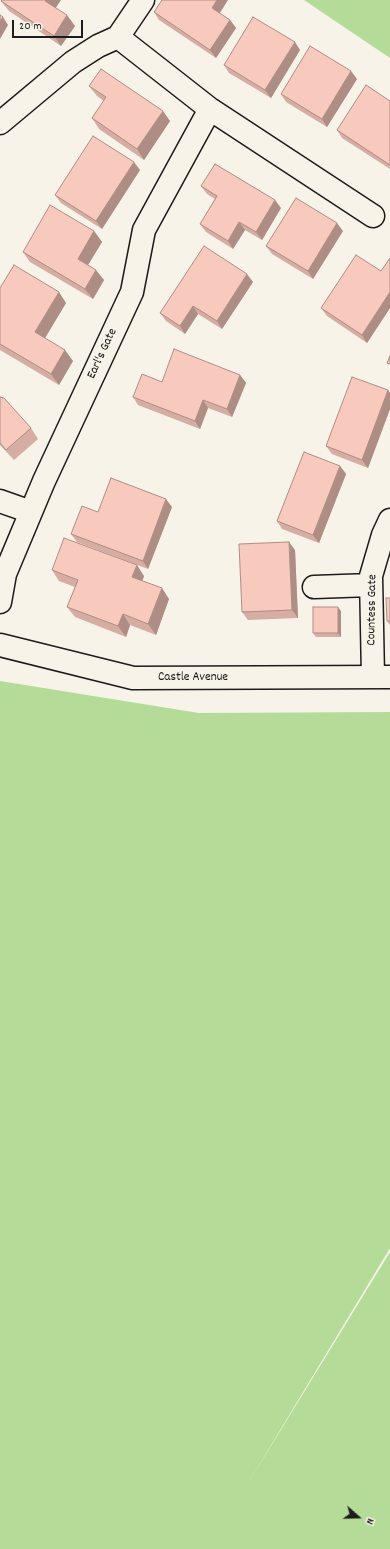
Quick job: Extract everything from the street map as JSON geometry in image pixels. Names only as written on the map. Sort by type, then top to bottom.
[{"type":"street","points":[[0,123],[73,62],[98,46],[118,37],[143,0]]},
{"type":"street","points":[[118,37],[210,109],[373,216]]},
{"type":"street","name":"Earl's Gate","points":[[0,602],[5,574],[31,512],[132,292],[144,230],[210,109]]},
{"type":"street","points":[[0,501],[31,512]]},
{"type":"street","name":"Countess Gate","points":[[382,677],[371,576],[383,535],[390,520]]},
{"type":"street","points":[[314,587],[371,585]]},
{"type":"street","name":"Castle Avenue","points":[[0,645],[134,678],[382,677]]},
{"type":"green space","points":[[304,0],[390,0],[390,58]]},
{"type":"green space","points":[[0,681],[199,713],[390,712],[390,1248],[247,1485],[390,1252],[390,1549],[0,1549]]},
{"type":"building","points":[[46,0],[45,1],[67,15],[54,36],[1,1]]},
{"type":"building","points":[[162,0],[217,0],[212,8],[230,20],[210,50],[154,12]]},
{"type":"building","points":[[253,17],[295,42],[265,90],[224,65]]},
{"type":"building","points":[[310,46],[351,71],[322,119],[281,94]]},
{"type":"building","points":[[101,69],[163,111],[137,149],[92,118],[106,97],[89,86]]},
{"type":"building","points":[[366,85],[390,101],[390,165],[337,130]]},
{"type":"building","points":[[93,136],[134,162],[96,221],[55,195]]},
{"type":"building","points":[[215,164],[275,200],[256,232],[239,222],[228,241],[200,224],[217,196],[201,186]]},
{"type":"building","points":[[296,198],[337,223],[308,271],[266,246]]},
{"type":"building","points":[[50,205],[94,231],[78,259],[96,270],[85,289],[23,252]]},
{"type":"building","points":[[204,246],[247,274],[217,321],[193,306],[180,326],[160,313]]},
{"type":"building","points":[[356,255],[381,271],[390,258],[390,292],[362,335],[321,308]]},
{"type":"building","points":[[14,265],[59,292],[35,332],[65,350],[51,374],[0,344],[0,288]]},
{"type":"building","points":[[174,349],[240,375],[227,409],[203,400],[195,421],[133,397],[142,374],[162,382]]},
{"type":"building","points":[[390,356],[390,364],[387,363]]},
{"type":"building","points":[[352,377],[388,390],[362,460],[326,446]]},
{"type":"building","points":[[0,397],[4,398],[31,428],[6,450],[0,443]]},
{"type":"building","points":[[304,452],[340,466],[313,535],[277,521]]},
{"type":"building","points":[[111,478],[166,499],[143,561],[71,534],[82,506],[98,512]]},
{"type":"building","points":[[64,538],[137,565],[132,577],[162,588],[148,624],[123,614],[118,626],[67,607],[78,580],[52,570]]},
{"type":"building","points":[[289,542],[292,610],[242,612],[239,544]]},
{"type":"building","points":[[386,598],[390,598],[390,621],[387,621]]},
{"type":"building","points":[[313,607],[338,607],[338,633],[313,633]]}]
